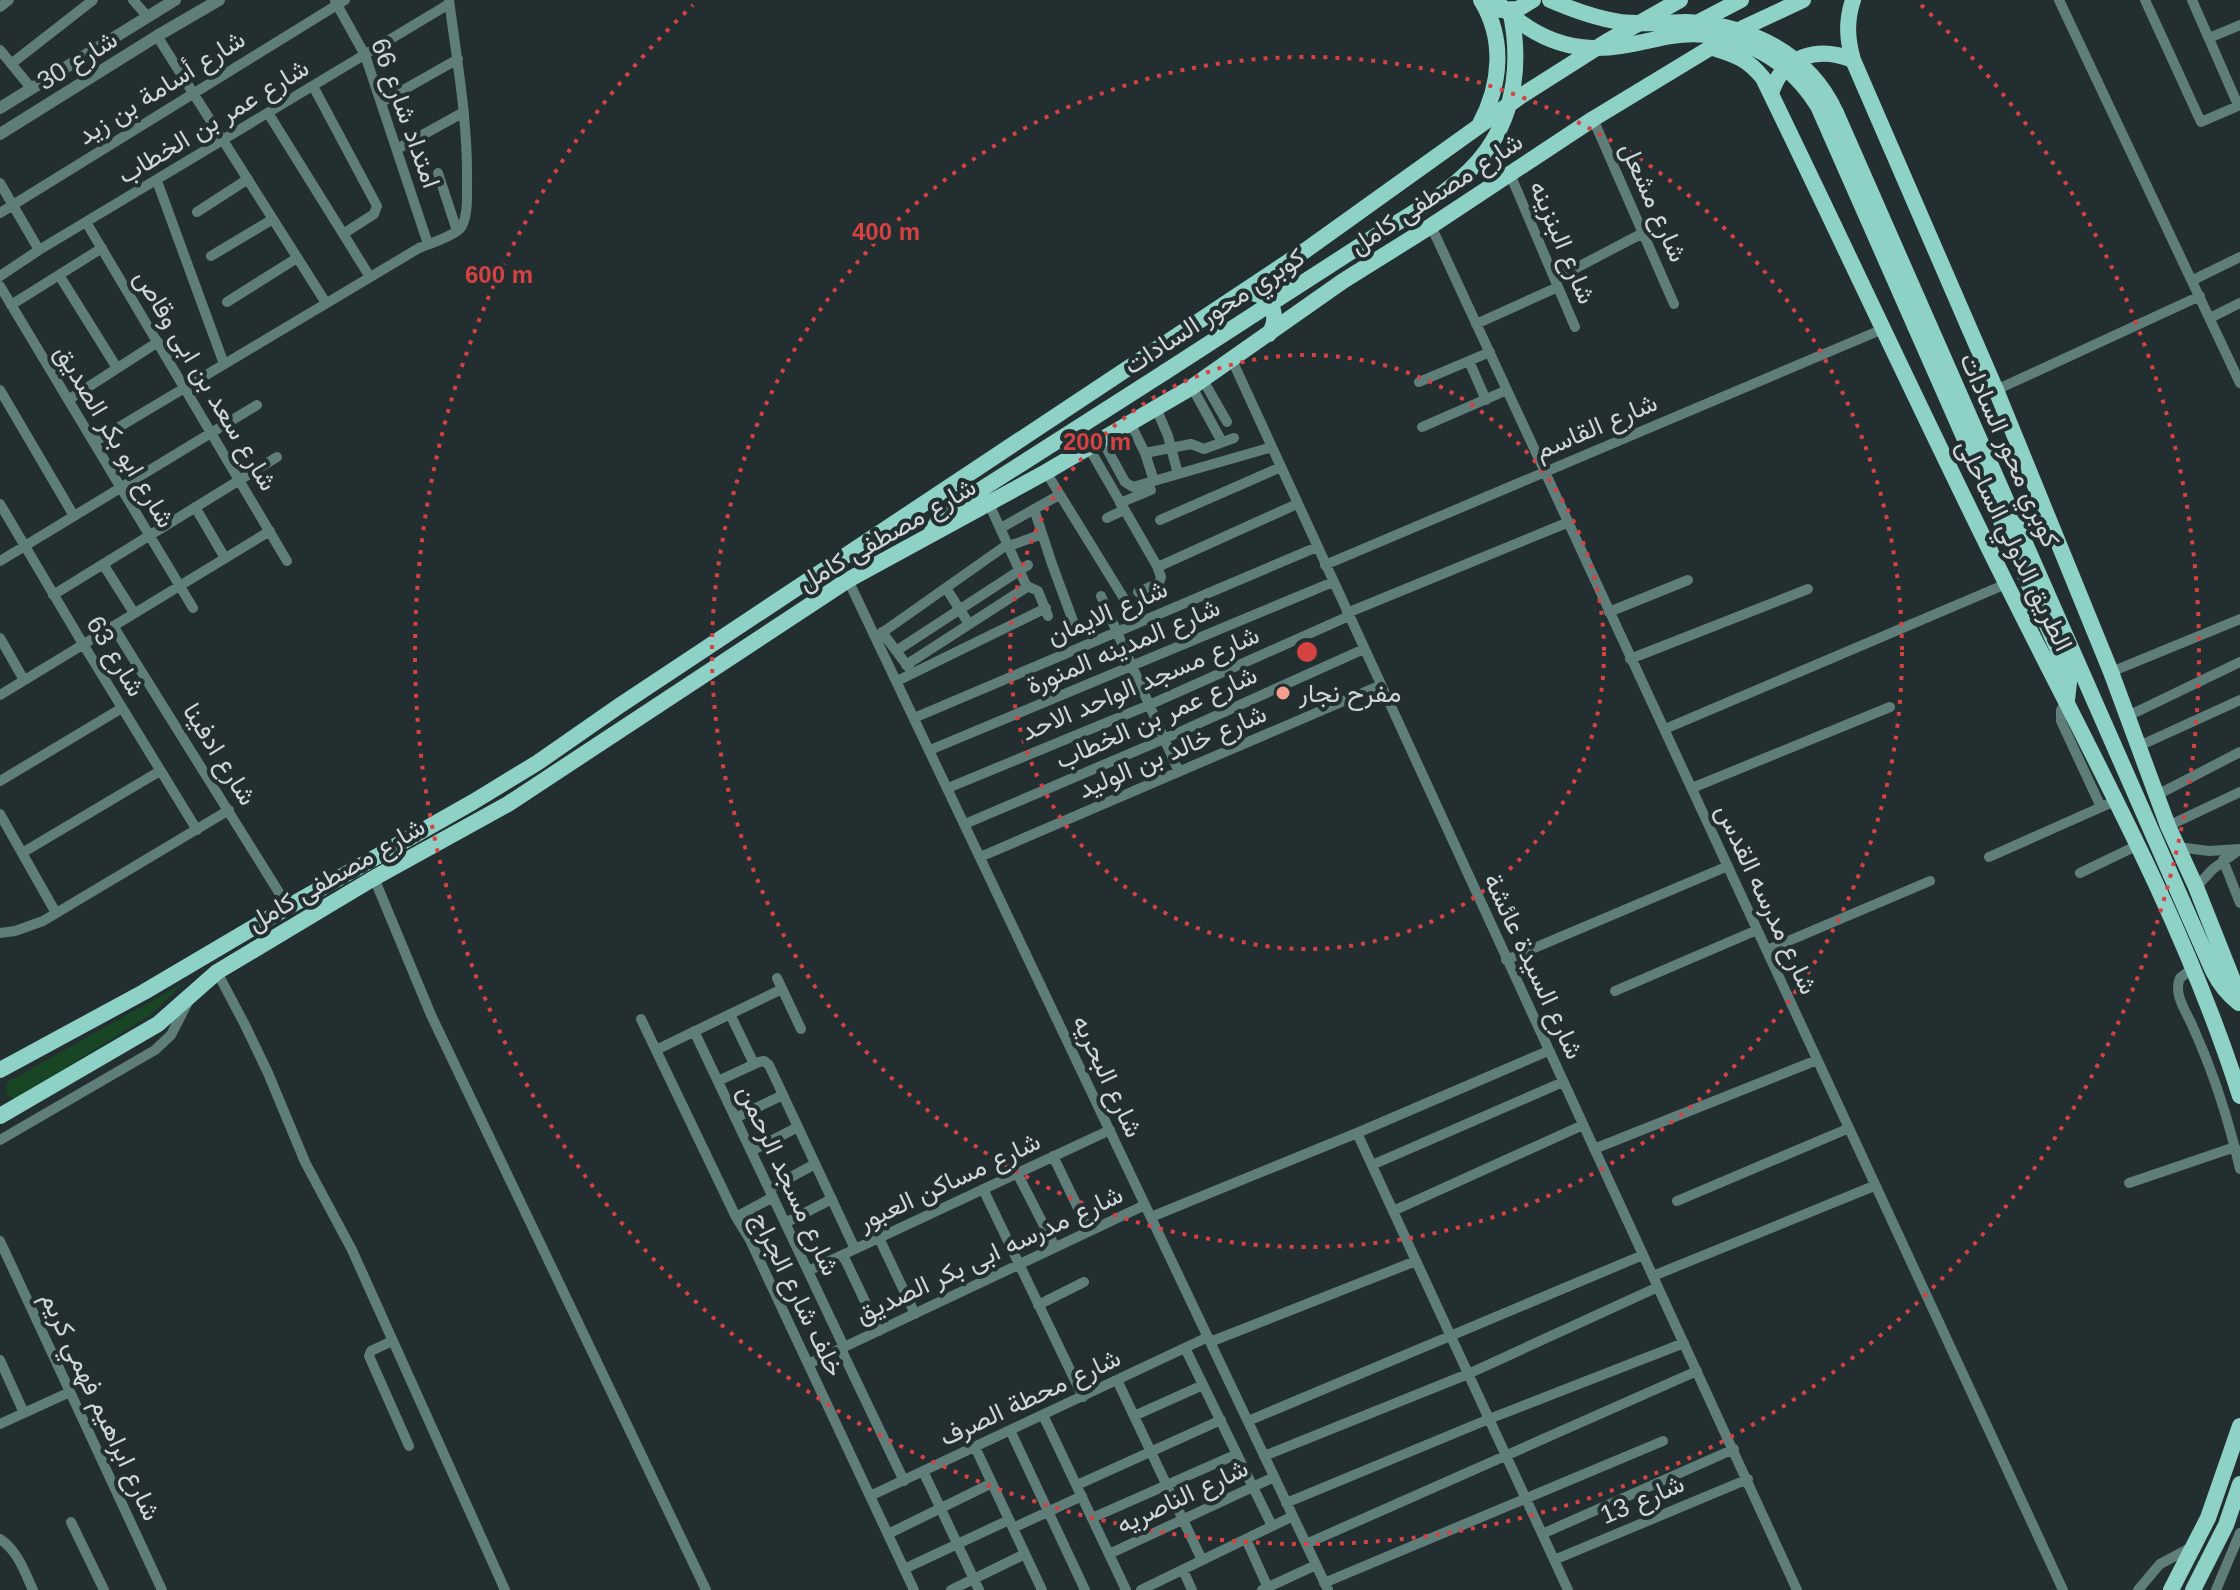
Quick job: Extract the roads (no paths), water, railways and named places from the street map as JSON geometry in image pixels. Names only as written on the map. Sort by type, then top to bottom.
[{"type":"main road","name":"كوبري محور السادات","points":[[929,536],[938,521],[963,501],[1452,186],[1477,163],[1495,138],[1511,100],[1515,44],[1507,0]]},
{"type":"main road","points":[[1488,3],[1503,11],[1518,9],[1533,0]]},
{"type":"main road","name":"كوبري محور السادات","points":[[1550,0],[1606,19],[1638,23],[1707,24],[1738,30],[1764,40],[1798,62],[1817,81],[1831,102],[2064,664],[2069,682],[2067,701]]},
{"type":"main road","name":"شارع مصطفى كامل","points":[[0,1070],[144,992],[537,763],[1306,250],[1479,125],[1574,61],[1680,0]]},
{"type":"main road","name":"كوبري محور السادات","points":[[1674,36],[1741,0]]},
{"type":"main road","name":"شارع مصطفى كامل","points":[[4,1110],[138,1038],[217,972],[374,878],[508,804],[848,580],[1096,444],[1198,383],[1343,281],[1593,119],[1743,28],[1803,0]]},
{"type":"main road","name":"الطريق الدولي الساحلى","points":[[1853,0],[1848,23],[1853,60],[1996,390],[2240,1001]]},
{"type":"main road","name":"كوبري محور السادات","points":[[1488,3],[1541,35],[1579,47],[1615,47],[1674,36],[1704,35],[1745,44],[1780,63],[1805,86],[1823,117],[1921,323],[2213,971],[2229,995],[2240,1001]]},
{"type":"main road","points":[[1479,125],[1491,100],[1497,73],[1497,45],[1488,3]]},
{"type":"main road","name":"الطريق الدولي الساحلى","points":[[1710,47],[1740,56],[1752,64],[1763,78],[2006,584],[2067,701],[2108,804],[2136,846],[2193,968],[2240,1096]]},
{"type":"main road","points":[[1771,94],[1781,73],[1802,57],[1828,53],[1853,60]]},
{"type":"main road","points":[[1306,250],[1303,266],[1311,281],[1327,287],[1343,281]]},
{"type":"main road","points":[[1239,295],[1254,293],[1267,299],[1275,312],[1269,334]]},
{"type":"main road","points":[[2173,1588],[2208,1518],[2240,1426]]},
{"type":"main road","points":[[2193,1590],[2226,1525],[2240,1484]]},
{"type":"street","points":[[0,7],[9,0]]},
{"type":"street","points":[[11,64],[93,0]]},
{"type":"street","points":[[133,0],[147,16]]},
{"type":"street","name":"شارع 30","points":[[0,108],[175,0]]},
{"type":"street","name":"شارع 30","points":[[0,134],[219,0]]},
{"type":"street","points":[[2059,0],[2240,383]]},
{"type":"street","points":[[2145,0],[2201,122],[2239,105],[2192,0]]},
{"type":"street","name":"امتداد شارع 66","points":[[339,2],[365,55],[428,244]]},
{"type":"street","name":"شارع أسامة بن زيد","points":[[0,213],[339,2]]},
{"type":"street","points":[[94,442],[370,277],[457,231],[463,223],[467,198],[464,112],[449,2]]},
{"type":"street","name":"شارع عمر بن الخطاب","points":[[0,276],[449,2]]},
{"type":"street","points":[[2209,38],[2240,25]]},
{"type":"street","points":[[157,36],[326,303]]},
{"type":"street","points":[[0,50],[31,88]]},
{"type":"street","points":[[382,102],[458,59]]},
{"type":"street","points":[[313,86],[377,206],[374,214],[343,234]]},
{"type":"street","points":[[397,149],[464,112]]},
{"type":"street","points":[[268,113],[370,277]]},
{"type":"street","name":"شارع مشعل","points":[[1593,119],[1674,304]]},
{"type":"street","points":[[438,173],[457,231]]},
{"type":"street","name":"شارع البنزينه","points":[[1510,174],[1575,327]]},
{"type":"street","points":[[197,212],[248,179]]},
{"type":"street","points":[[157,181],[224,364]]},
{"type":"street","points":[[0,183],[39,250]]},
{"type":"street","points":[[211,256],[273,219]]},
{"type":"street","name":"شارع سعد بن ابى وقاص","points":[[86,222],[287,561]]},
{"type":"street","name":"شارع مدرسه القدس","points":[[1431,226],[2063,1590]]},
{"type":"street","points":[[1476,324],[1643,233]]},
{"type":"street","points":[[11,305],[102,248]]},
{"type":"street","points":[[2193,280],[2240,257]]},
{"type":"street","points":[[227,302],[297,258]]},
{"type":"street","points":[[59,275],[117,368]]},
{"type":"street","name":"شارع ابو بكر الصديق","points":[[0,286],[193,608]]},
{"type":"street","points":[[1996,390],[2200,296]]},
{"type":"street","points":[[2210,318],[2240,303]]},
{"type":"street","name":"شارع القاسم","points":[[1325,565],[1883,329]]},
{"type":"street","points":[[68,400],[158,342]]},
{"type":"street","points":[[1419,382],[1490,352]]},
{"type":"street","name":"شارع السيدة عائشة","points":[[1232,360],[1797,1590]]},
{"type":"street","points":[[1469,361],[1486,400]]},
{"type":"street","points":[[1198,383],[1227,422]]},
{"type":"street","points":[[1198,383],[1223,442],[1217,463]]},
{"type":"street","points":[[0,390],[74,516]]},
{"type":"street","points":[[1422,427],[1507,390]]},
{"type":"street","points":[[0,561],[257,405]]},
{"type":"street","points":[[1156,408],[1178,474]]},
{"type":"street","points":[[1130,423],[1145,453],[1153,486]]},
{"type":"street","points":[[1145,453],[1191,444],[1202,449],[1223,442]]},
{"type":"street","points":[[1096,444],[1127,484],[1153,486]]},
{"type":"street","points":[[1096,444],[1122,506],[1160,565],[1159,583],[1138,592]]},
{"type":"street","points":[[1107,518],[1153,486],[1178,474],[1272,447]]},
{"type":"street","points":[[53,595],[277,457]]},
{"type":"street","points":[[1160,520],[1281,467]]},
{"type":"street","points":[[1046,472],[1123,597]]},
{"type":"street","points":[[1001,528],[1059,495]]},
{"type":"street","name":"شارع 63","points":[[0,504],[197,830]]},
{"type":"street","points":[[989,504],[1009,545],[1024,567],[1027,586]]},
{"type":"street","points":[[1160,565],[1297,504]]},
{"type":"street","points":[[195,507],[225,558]]},
{"type":"street","points":[[1034,509],[1073,621]]},
{"type":"street","name":"شارع مسجد الواحد الاحد","points":[[948,788],[1149,705],[1348,614],[1569,522]]},
{"type":"street","points":[[0,695],[270,531]]},
{"type":"street","points":[[909,669],[879,634],[1009,545],[1042,534]]},
{"type":"street","name":"شارع الايمان","points":[[914,718],[1317,547]]},
{"type":"street","points":[[103,564],[134,613]]},
{"type":"street","points":[[896,651],[1024,567]]},
{"type":"street","name":"شارع البحريه","points":[[848,580],[879,634],[914,718],[1326,1587]]},
{"type":"street","points":[[1609,612],[1688,580]]},
{"type":"street","name":"شارع المدينه المنورة","points":[[930,750],[1333,582]]},
{"type":"street","points":[[1665,729],[2006,584]]},
{"type":"street","points":[[909,669],[1047,612],[1038,591],[1027,586]]},
{"type":"street","points":[[897,681],[969,624],[1027,586]]},
{"type":"street","points":[[946,588],[969,624]]},
{"type":"street","points":[[1630,659],[1808,589]]},
{"type":"street","points":[[1101,596],[1179,772]]},
{"type":"street","points":[[2111,672],[2240,619]]},
{"type":"street","name":"شارع ادفينا","points":[[113,626],[288,907]]},
{"type":"street","points":[[0,638],[24,680]]},
{"type":"street","name":"شارع عمر بن الخطاب","points":[[965,824],[1364,649]]},
{"type":"street","points":[[2128,716],[2240,662]]},
{"type":"street","name":"شارع خالد بن الوليد","points":[[980,857],[1381,685]]},
{"type":"street","points":[[2139,746],[2240,700]]},
{"type":"street","points":[[1692,788],[1890,707]]},
{"type":"street","points":[[0,781],[122,708]]},
{"type":"street","points":[[2157,795],[2240,752]]},
{"type":"street","points":[[22,853],[160,771]]},
{"type":"street","points":[[2168,826],[2240,792]]},
{"type":"street","points":[[1989,857],[2108,804]]},
{"type":"street","points":[[0,933],[29,927],[56,913],[229,810]]},
{"type":"street","points":[[0,814],[56,913]]},
{"type":"street","points":[[2080,873],[2136,846]]},
{"type":"street","points":[[2178,847],[2209,851],[2240,849]]},
{"type":"street","points":[[2196,887],[2223,860],[2240,849]]},
{"type":"street","points":[[2223,860],[2239,895]]},
{"type":"street","points":[[1506,960],[1728,866]]},
{"type":"street","points":[[374,878],[431,1015],[706,1590]]},
{"type":"street","points":[[1767,950],[1930,881]]},
{"type":"street","points":[[1615,991],[1757,930]]},
{"type":"street","points":[[2193,968],[2180,978],[2177,992],[2203,1051],[2240,1169]]},
{"type":"street","points":[[217,972],[257,1049],[305,1162],[352,1250],[505,1590]]},
{"type":"street","points":[[656,1050],[730,1014],[780,984],[801,1029]]},
{"type":"street","points":[[0,1140],[155,1050],[171,1035],[191,995]]},
{"type":"street","points":[[730,1014],[754,1064]]},
{"type":"street","name":"خلف شارع الجراج","points":[[641,1019],[750,1240],[914,1590]]},
{"type":"street","name":"شارع مسجد الرحمن","points":[[694,1031],[904,1481]]},
{"type":"street","points":[[1151,1217],[1548,1051]]},
{"type":"street","points":[[1594,1149],[1817,1060]]},
{"type":"street","points":[[718,1081],[762,1061],[767,1063],[855,1249]]},
{"type":"street","points":[[1372,1165],[1563,1082]]},
{"type":"street","points":[[735,1118],[783,1095]]},
{"type":"street","points":[[1393,1211],[1583,1125]]},
{"type":"street","points":[[751,1151],[798,1127]]},
{"type":"street","points":[[1677,1201],[1847,1129]]},
{"type":"street","name":"شارع مساكن العبور","points":[[808,1271],[1110,1130]]},
{"type":"street","points":[[1357,1133],[1568,1590]]},
{"type":"street","points":[[2129,1183],[2235,1147]]},
{"type":"street","points":[[1053,1156],[1089,1231]]},
{"type":"street","points":[[736,1217],[815,1164]]},
{"type":"street","points":[[1017,1173],[1055,1247]]},
{"type":"street","points":[[1264,1456],[1468,1374],[1656,1281],[1874,1186]]},
{"type":"street","points":[[983,1189],[1083,1397]]},
{"type":"street","points":[[785,1223],[832,1199]]},
{"type":"street","name":"شارع مدرسه ابى بكر الصديق","points":[[808,1364],[1145,1205]]},
{"type":"street","points":[[879,1238],[915,1314]]},
{"type":"street","name":"شارع ابراهيم فهمي كريم","points":[[0,1241],[162,1590]]},
{"type":"street","points":[[843,1255],[879,1331]]},
{"type":"street","points":[[1248,1421],[1643,1255]]},
{"type":"street","name":"شارع محطة الصرف","points":[[870,1496],[1185,1348],[1416,1261]]},
{"type":"street","points":[[1038,1305],[1084,1282]]},
{"type":"street","points":[[392,1341],[371,1351],[369,1356],[409,1446]]},
{"type":"street","points":[[1286,1503],[1684,1343]]},
{"type":"street","points":[[1185,1348],[1272,1526]]},
{"type":"street","points":[[0,1360],[24,1413]]},
{"type":"street","points":[[1306,1544],[1697,1371]]},
{"type":"street","points":[[1117,1380],[1202,1560]]},
{"type":"street","points":[[1134,1416],[1203,1385]]},
{"type":"street","points":[[0,1424],[70,1392]]},
{"type":"street","points":[[1043,1415],[1126,1590]]},
{"type":"street","points":[[904,1569],[957,1544],[1048,1512],[1079,1491],[1151,1452],[1221,1420]]},
{"type":"street","points":[[1010,1430],[1085,1590]]},
{"type":"street","points":[[1326,1587],[1525,1497],[1663,1441]]},
{"type":"street","points":[[975,1447],[1042,1590]]},
{"type":"street","points":[[1542,1534],[1734,1449]]},
{"type":"street","points":[[1092,1518],[1237,1454]]},
{"type":"street","points":[[923,1471],[979,1590]]},
{"type":"street","name":"شارع الناصريه","points":[[1109,1554],[1274,1477]]},
{"type":"street","name":"شارع 13","points":[[1554,1560],[1748,1479]]},
{"type":"street","points":[[888,1534],[992,1483]]},
{"type":"street","points":[[1142,1590],[1293,1516]]},
{"type":"street","points":[[71,1522],[104,1590]]},
{"type":"street","points":[[2216,1590],[2240,1533]]},
{"type":"street","points":[[0,1539],[17,1555],[33,1590]]},
{"type":"street","points":[[1246,1539],[1266,1589],[1316,1565]]},
{"type":"street","points":[[2138,1590],[2160,1564],[2196,1545]]},
{"type":"street","points":[[951,1590],[1025,1554]]},
{"type":"street","points":[[1183,1570],[1192,1590]]},
{"type":"place","name":"مفرح نجار","points":[[1283,693]]}]
